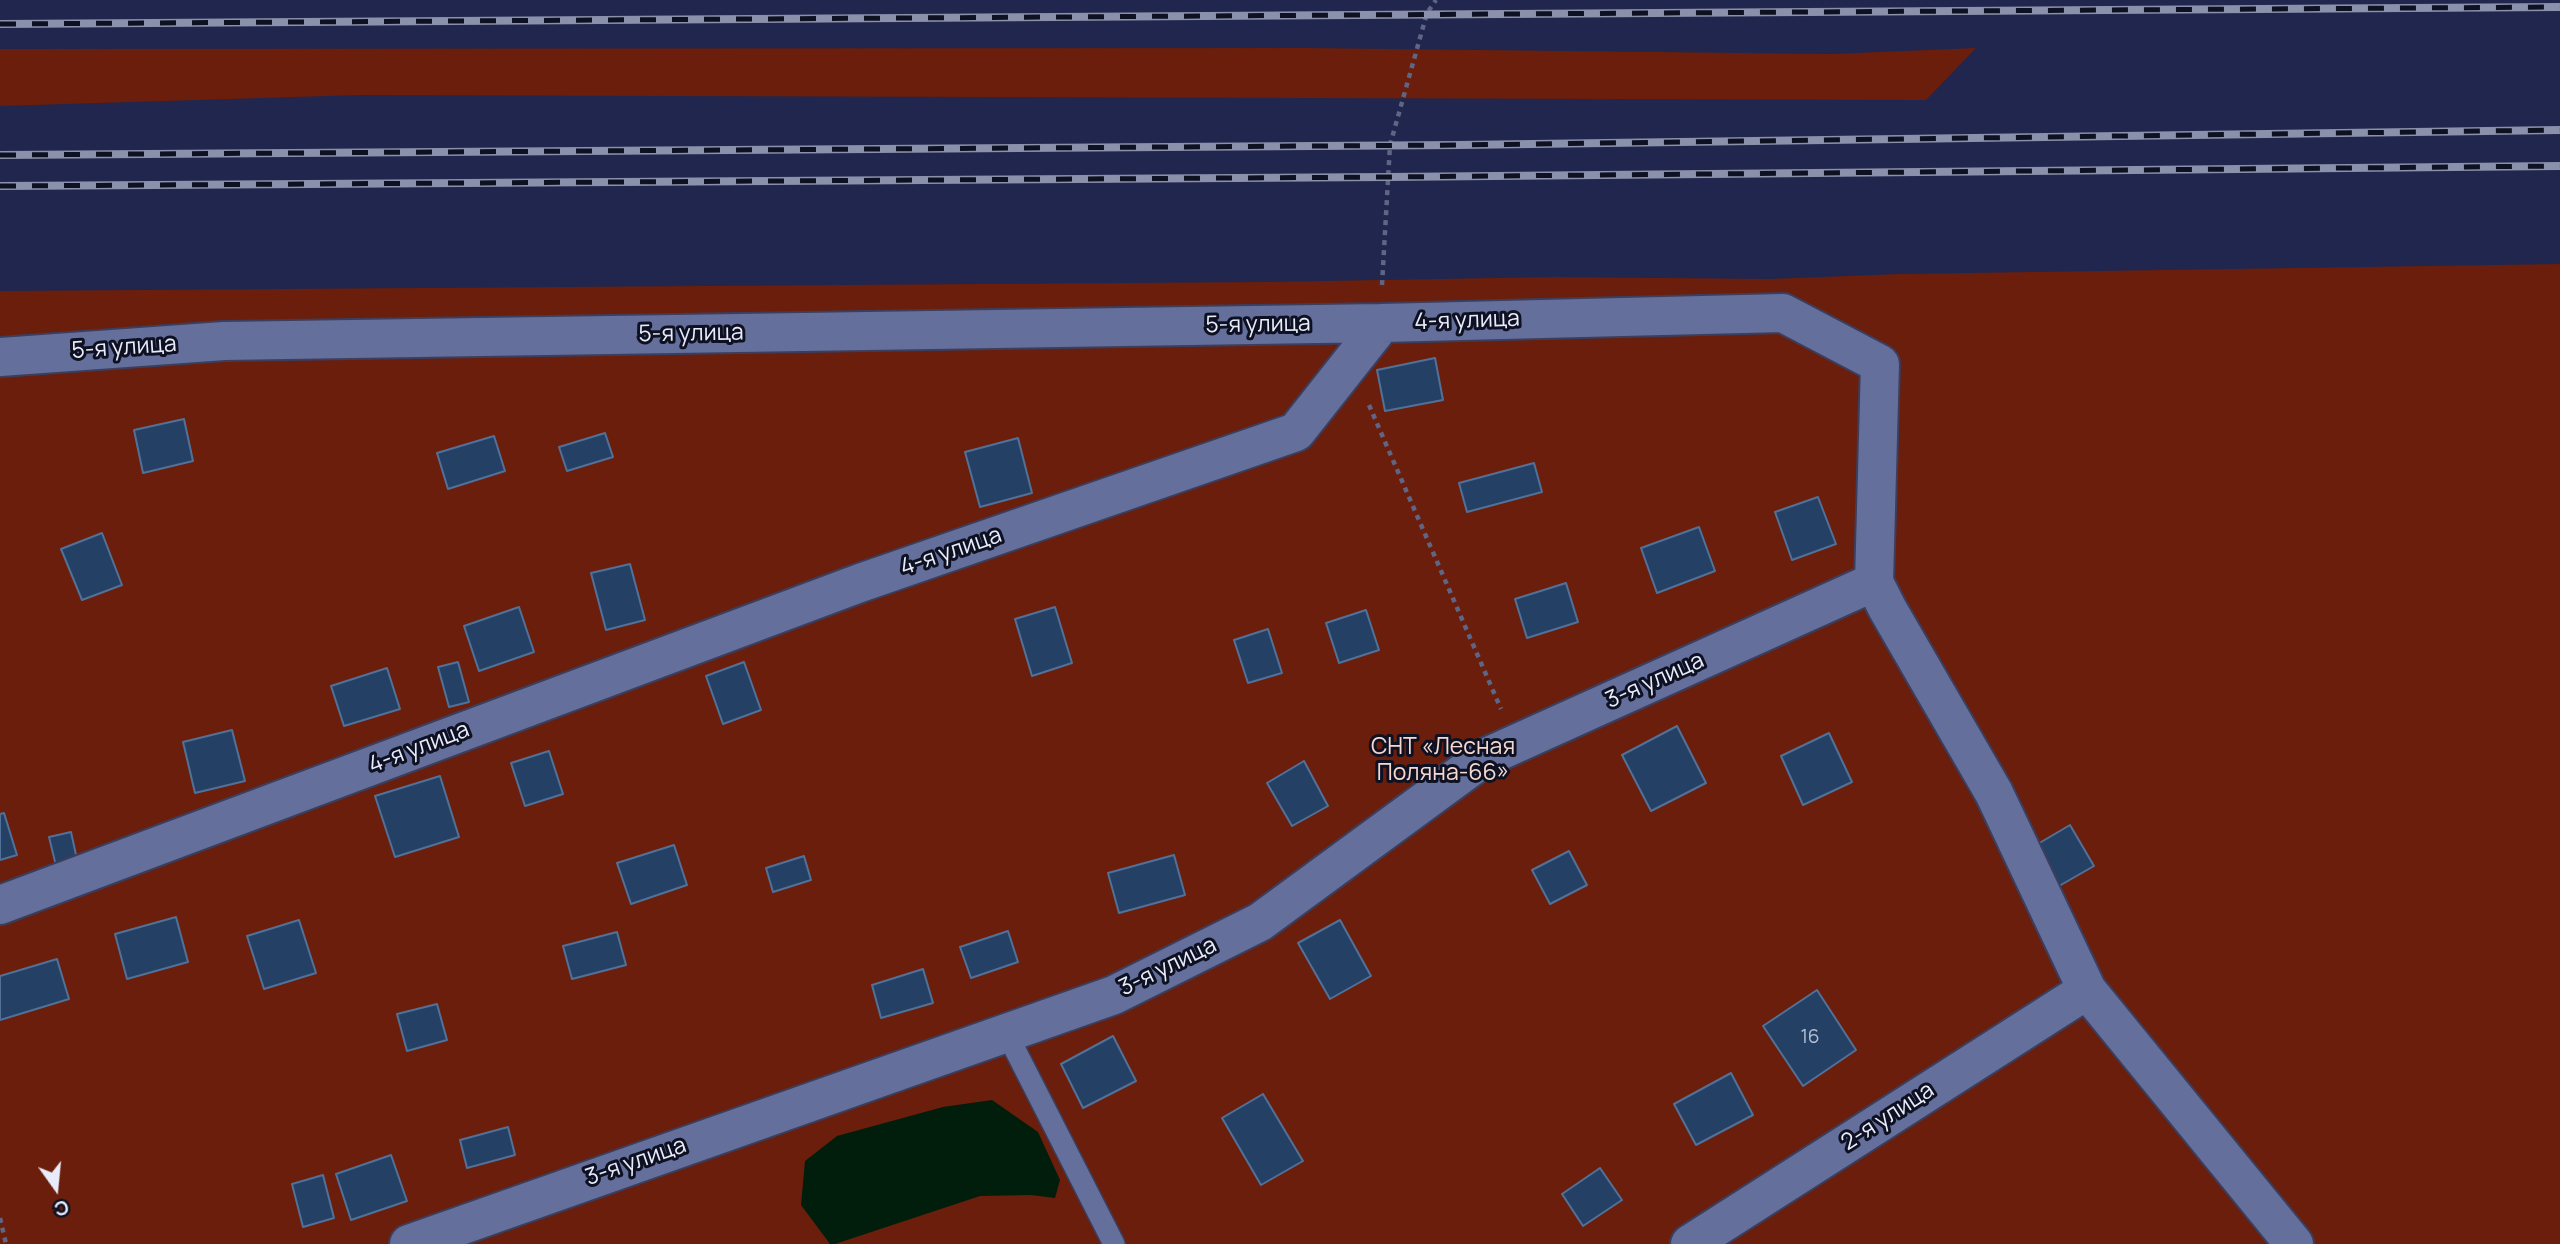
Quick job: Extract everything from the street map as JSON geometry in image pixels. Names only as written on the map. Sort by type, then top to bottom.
[{"type":"street","name":"4-я улица","points":[[0,905],[860,583],[1296,432],[1382,323],[1783,313],[1880,364],[1874,582]]},
{"type":"street","name":"5-я улица","points":[[0,357],[224,341],[1382,323]]},
{"type":"street","name":"3-я улица","points":[[409,1244],[1114,995],[1259,922],[1482,759],[1874,582]]},
{"type":"street","points":[[1874,582],[1994,793],[2087,990],[2294,1244]]},
{"type":"street","name":"2-я улица","points":[[1690,1244],[2087,990]]},
{"type":"lane","points":[[1006,1032],[1114,1244]]},
{"type":"path","points":[[1382,323],[1390,145],[1427,13],[1436,0]]},
{"type":"path","points":[[1351,363],[1517,743]]},
{"type":"path","points":[[0,1218],[6,1244]]},
{"type":"green space","points":[[1304,48],[1831,54],[1976,48],[1926,100],[360,95],[0,106],[0,49]]},
{"type":"green space","name":"СНТ «Лесная Поляна-66»","points":[[2560,264],[2560,1244],[0,1244],[0,291],[1264,282],[1555,277],[1770,279],[1900,274]]},
{"type":"shaded area","points":[[992,1100],[1038,1132],[1060,1180],[1055,1198],[1031,1195],[980,1196],[835,1244],[830,1244],[801,1205],[805,1161],[837,1136],[943,1107]]},
{"type":"building","points":[[1435,358],[1443,400],[1385,411],[1377,370]]},
{"type":"building","points":[[184,419],[193,461],[143,473],[134,430]]},
{"type":"building","points":[[605,433],[613,457],[567,471],[559,447]]},
{"type":"building","points":[[494,436],[505,471],[448,489],[437,453]]},
{"type":"building","points":[[1018,438],[1032,493],[980,507],[965,452]]},
{"type":"building","points":[[1534,463],[1542,492],[1467,512],[1459,483]]},
{"type":"building","points":[[1818,497],[1836,544],[1792,560],[1775,512]]},
{"type":"building","points":[[1699,527],[1715,571],[1657,593],[1641,548]]},
{"type":"building","points":[[102,533],[122,585],[82,600],[61,549]]},
{"type":"building","points":[[630,564],[645,620],[606,630],[591,573]]},
{"type":"building","points":[[1566,583],[1578,622],[1527,638],[1515,599]]},
{"type":"building","points":[[519,607],[534,652],[479,671],[464,626]]},
{"type":"building","points":[[1055,607],[1072,663],[1032,676],[1015,619]]},
{"type":"building","points":[[1366,610],[1379,650],[1339,663],[1326,623]]},
{"type":"building","points":[[1268,629],[1282,673],[1248,683],[1234,640]]},
{"type":"building","points":[[458,662],[469,702],[449,707],[438,667]]},
{"type":"building","points":[[744,662],[761,710],[723,724],[706,676]]},
{"type":"building","points":[[387,668],[400,709],[344,726],[331,686]]},
{"type":"building","points":[[1677,726],[1706,783],[1651,811],[1622,755]]},
{"type":"building","points":[[232,730],[245,781],[195,793],[183,742]]},
{"type":"building","points":[[1829,733],[1852,782],[1803,805],[1781,756]]},
{"type":"building","points":[[549,751],[563,794],[525,806],[511,763]]},
{"type":"building","points":[[1304,761],[1328,806],[1292,826],[1267,783]]},
{"type":"building","points":[[440,776],[459,837],[395,857],[375,796]]},
{"type":"building","points":[[4,813],[17,855],[0,860],[0,814]]},
{"type":"building","points":[[2070,825],[2094,866],[2059,886],[2036,845]]},
{"type":"building","points":[[71,832],[78,864],[57,870],[49,837]]},
{"type":"building","points":[[674,845],[687,885],[631,904],[617,863]]},
{"type":"building","points":[[1569,851],[1587,885],[1550,904],[1532,870]]},
{"type":"building","points":[[1174,855],[1185,895],[1119,913],[1108,873]]},
{"type":"building","points":[[804,856],[811,880],[773,892],[766,868]]},
{"type":"building","points":[[176,917],[188,962],[127,979],[115,934]]},
{"type":"building","points":[[299,920],[316,973],[264,989],[247,936]]},
{"type":"building","points":[[1340,920],[1371,976],[1330,999],[1298,943]]},
{"type":"building","points":[[1008,931],[1018,962],[971,978],[960,947]]},
{"type":"building","points":[[617,932],[626,965],[572,979],[563,946]]},
{"type":"building","points":[[57,959],[69,999],[0,1020],[0,976]]},
{"type":"building","points":[[923,969],[933,1003],[881,1018],[872,985]]},
{"type":"building","points":[[1817,990],[1856,1050],[1803,1086],[1763,1026]]},
{"type":"building","points":[[437,1004],[447,1040],[407,1051],[397,1014]]},
{"type":"building","points":[[1113,1036],[1136,1081],[1083,1108],[1061,1064]]},
{"type":"building","points":[[1731,1073],[1753,1115],[1696,1145],[1674,1104]]},
{"type":"building","points":[[1263,1094],[1303,1161],[1261,1185],[1222,1118]]},
{"type":"building","points":[[508,1127],[515,1155],[467,1168],[460,1140]]},
{"type":"building","points":[[391,1155],[407,1201],[351,1220],[336,1174]]},
{"type":"building","points":[[1600,1168],[1622,1200],[1583,1226],[1562,1194]]},
{"type":"building","points":[[323,1175],[334,1218],[303,1227],[292,1184]]},
{"type":"railway","points":[[0,24],[2560,7]]},
{"type":"railway","points":[[0,155],[1459,145],[2560,130]]},
{"type":"railway","points":[[0,186],[2560,166]]}]
